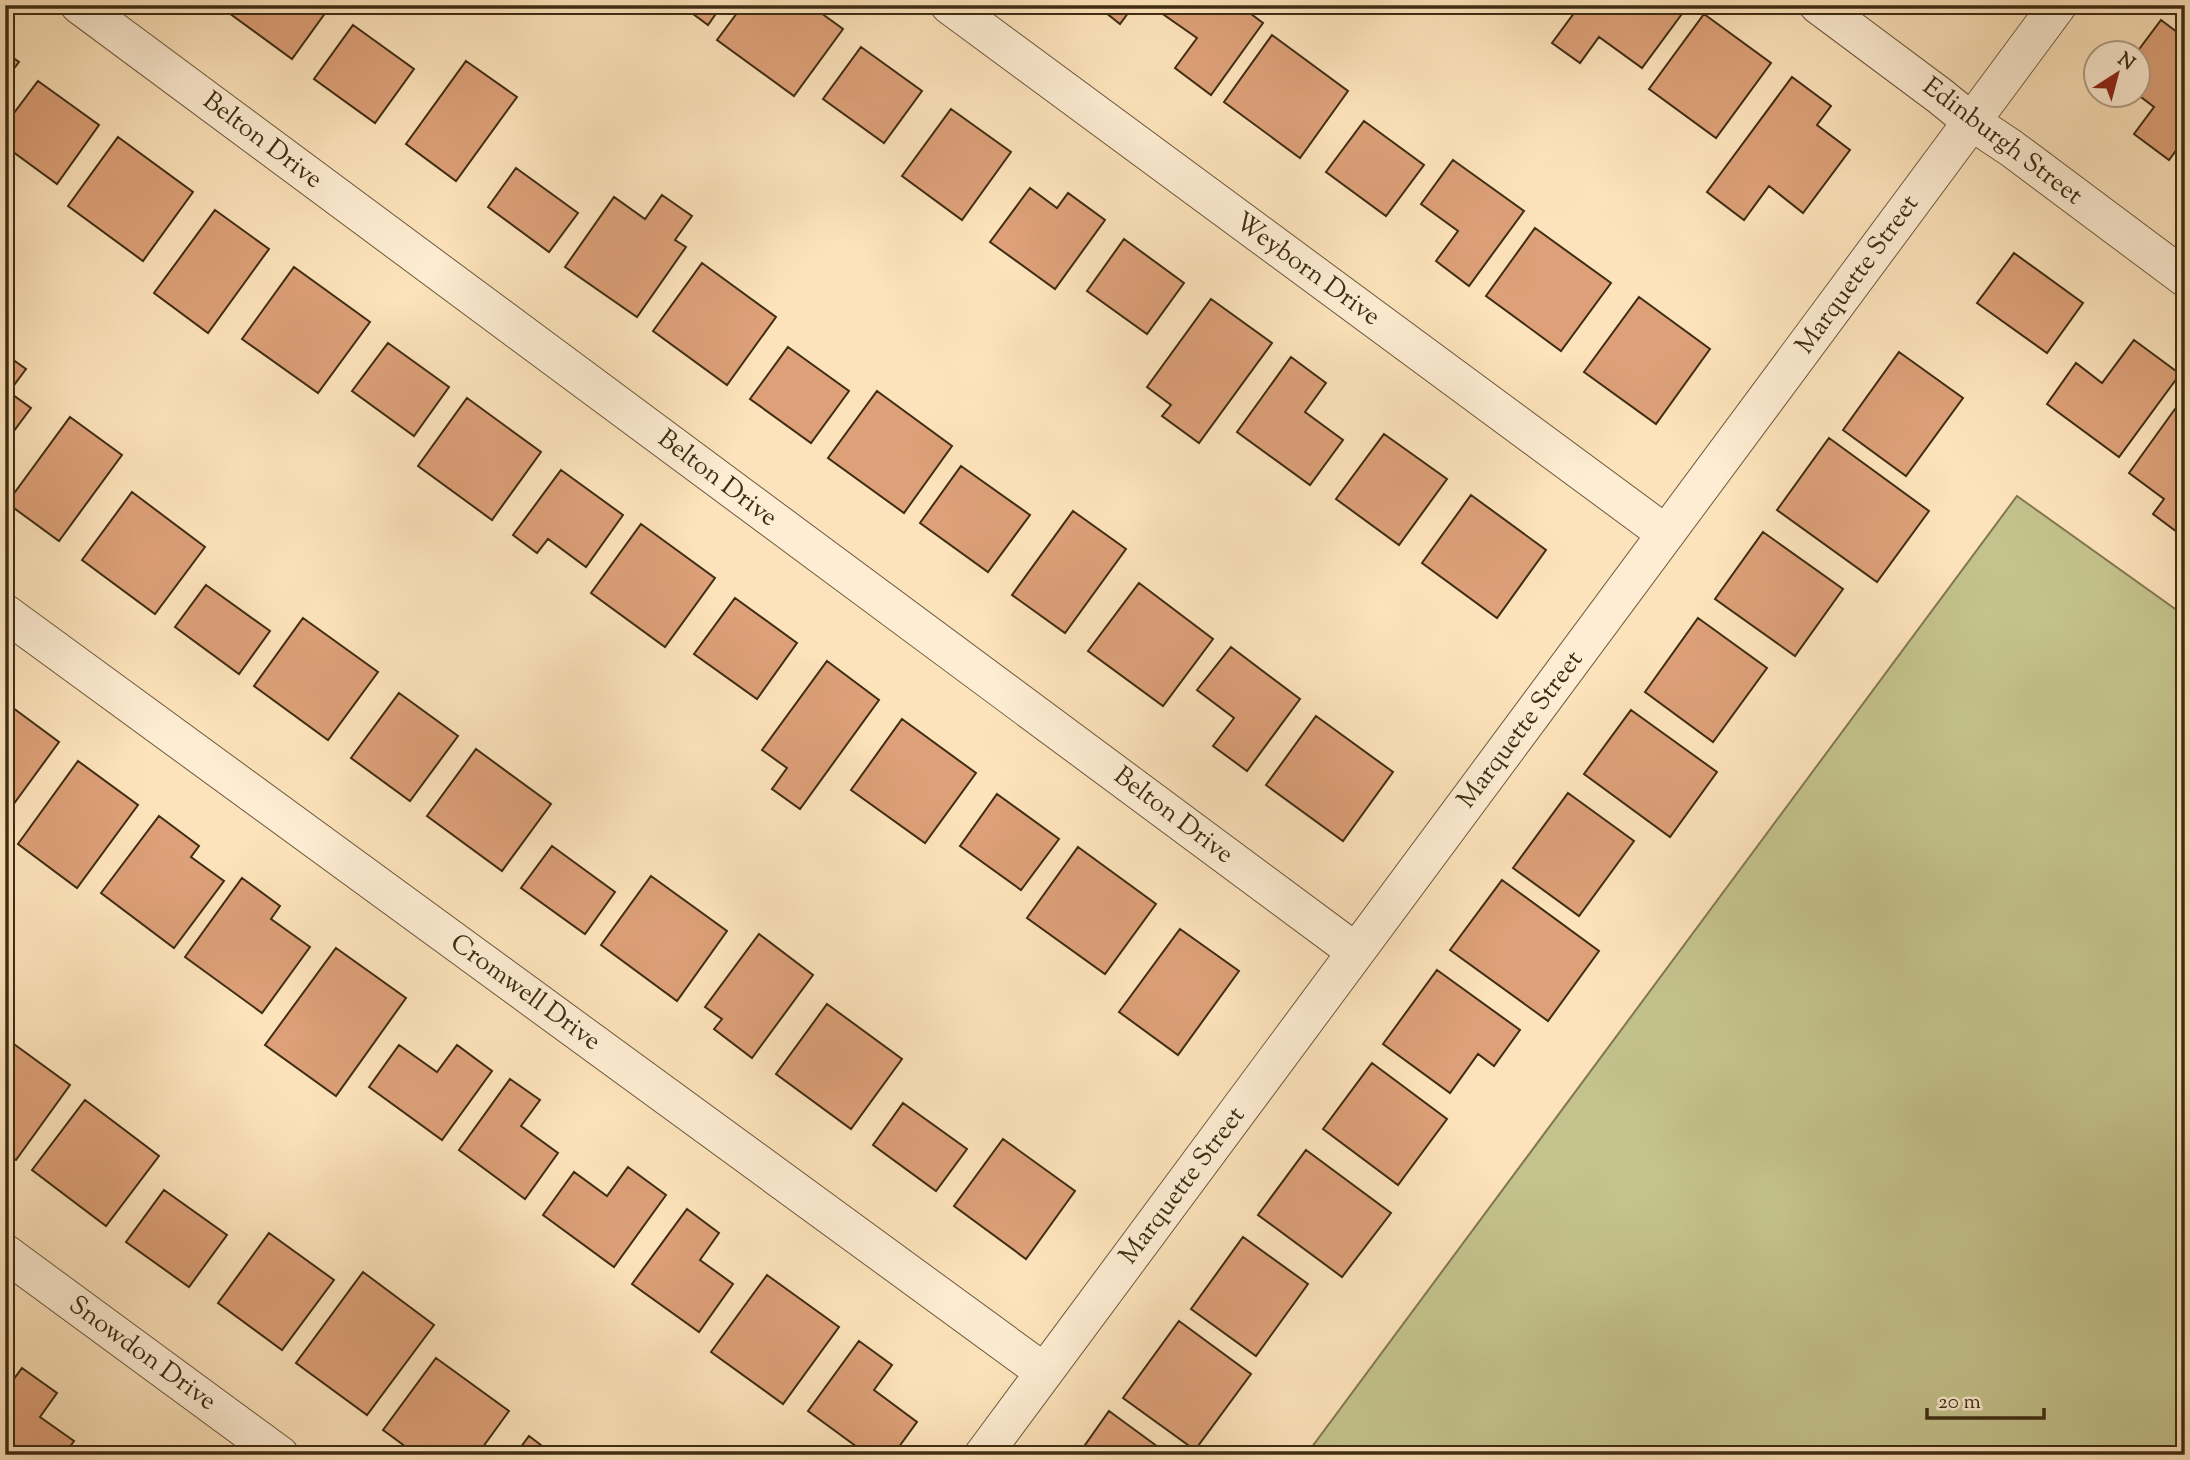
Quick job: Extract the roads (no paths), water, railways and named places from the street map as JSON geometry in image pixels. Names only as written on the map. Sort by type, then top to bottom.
[{"type":"street","name":"Belton Drive","points":[[79,5],[1356,952]]},
{"type":"street","name":"Weyborn Drive","points":[[949,5],[1666,534]]},
{"type":"street","name":"Edinburgh Street","points":[[1818,5],[2185,278]]},
{"type":"street","name":"Marquette Street","points":[[983,1455],[2058,5]]},
{"type":"street","name":"Cromwell Drive","points":[[5,613],[1044,1372]]},
{"type":"street","name":"Snowdon Drive","points":[[5,1253],[280,1455]]}]
